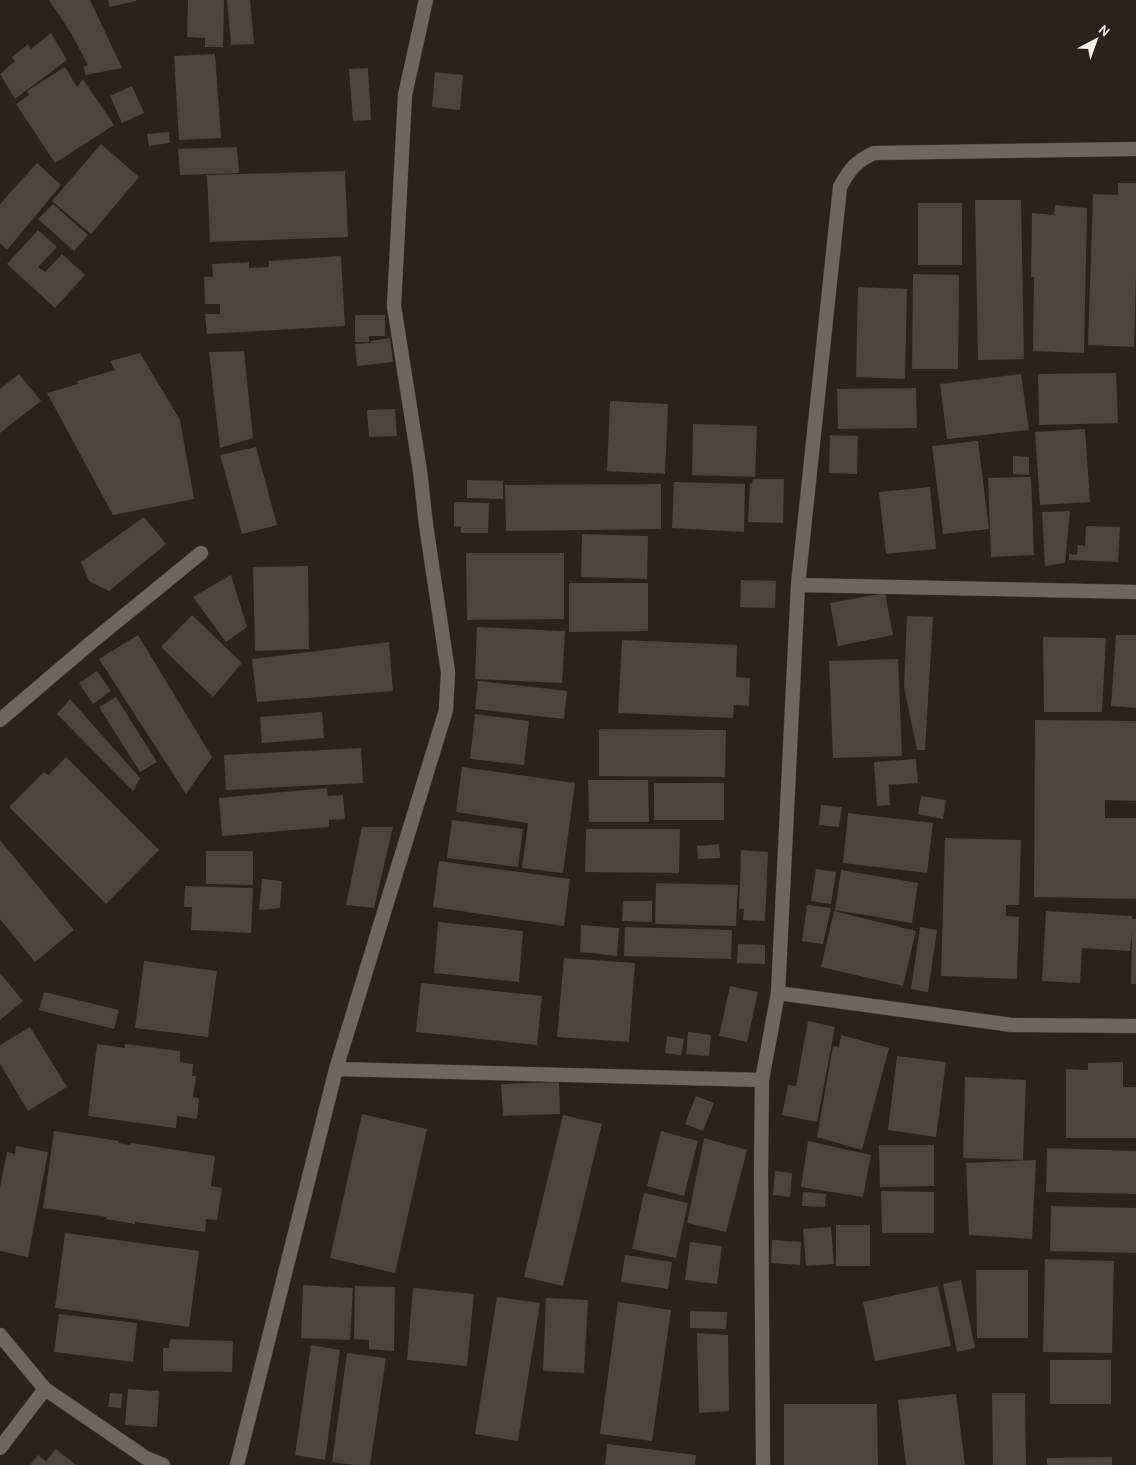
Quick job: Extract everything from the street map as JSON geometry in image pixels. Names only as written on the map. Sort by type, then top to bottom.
[{"type":"street","points":[[237,1465],[336,1069],[446,710],[448,672],[426,525],[420,471],[394,306],[405,95],[426,0]]},
{"type":"street","points":[[763,1465],[762,1080],[778,993],[798,585],[840,187],[849,170],[860,159],[874,153],[1136,149]]},
{"type":"street","points":[[0,720],[201,553]]},
{"type":"street","points":[[798,585],[1136,592]]},
{"type":"street","points":[[778,993],[1012,1025],[1136,1026]]},
{"type":"street","points":[[336,1069],[762,1080]]},
{"type":"street","points":[[0,1335],[45,1389],[146,1458],[164,1465]]},
{"type":"street","points":[[0,1448],[45,1389]]},
{"type":"building","points":[[49,0],[90,0],[122,68],[86,75],[83,67],[88,65],[71,33]]},
{"type":"building","points":[[108,0],[136,0],[136,1],[110,7]]},
{"type":"building","points":[[188,0],[224,0],[223,47],[205,47],[205,38],[187,37]]},
{"type":"building","points":[[227,0],[250,0],[254,44],[231,45]]},
{"type":"building","points":[[51,33],[67,60],[15,99],[0,74],[15,61],[12,57],[28,44],[31,49]]},
{"type":"building","points":[[215,54],[221,138],[179,140],[174,56]]},
{"type":"building","points":[[65,67],[77,87],[83,79],[114,125],[55,163],[16,104],[29,95],[27,91]]},
{"type":"building","points":[[368,68],[371,120],[353,121],[349,69]]},
{"type":"building","points":[[435,72],[463,75],[460,110],[432,107]]},
{"type":"building","points":[[132,86],[144,113],[122,123],[110,96]]},
{"type":"building","points":[[169,132],[170,143],[149,146],[147,134]]},
{"type":"building","points":[[101,144],[139,177],[91,234],[52,201]]},
{"type":"building","points":[[237,147],[239,173],[180,175],[178,149]]},
{"type":"building","points":[[37,163],[61,185],[7,250],[0,243],[0,204]]},
{"type":"building","points":[[345,171],[348,237],[210,242],[207,175]]},
{"type":"building","points":[[1118,183],[1136,183],[1134,347],[1088,345],[1093,194],[1118,195]]},
{"type":"building","points":[[975,200],[1021,200],[1024,359],[978,360]]},
{"type":"building","points":[[918,203],[962,203],[962,265],[918,265]]},
{"type":"building","points":[[53,204],[88,235],[74,251],[38,219]]},
{"type":"building","points":[[1055,205],[1087,208],[1084,353],[1033,351],[1034,277],[1031,277],[1032,213],[1054,215]]},
{"type":"building","points":[[38,230],[57,247],[38,267],[45,272],[62,254],[85,275],[55,308],[7,264]]},
{"type":"building","points":[[341,256],[345,326],[207,334],[205,314],[220,314],[220,304],[205,304],[204,277],[213,277],[212,264],[249,262],[249,268],[269,267],[269,261]]},
{"type":"building","points":[[913,274],[959,275],[958,369],[912,369]]},
{"type":"building","points":[[858,287],[907,289],[905,379],[856,377]]},
{"type":"building","points":[[355,315],[385,315],[385,336],[369,336],[369,342],[355,342]]},
{"type":"building","points":[[390,338],[393,362],[357,366],[355,344],[371,343],[371,341]]},
{"type":"building","points":[[244,351],[253,438],[220,448],[209,352]]},
{"type":"building","points":[[140,353],[180,420],[194,499],[113,515],[47,393],[78,384],[77,381],[115,370],[110,361]]},
{"type":"building","points":[[1116,373],[1118,423],[1039,425],[1038,374]]},
{"type":"building","points":[[19,374],[41,401],[0,433],[0,389]]},
{"type":"building","points":[[1021,374],[1029,430],[947,439],[940,384]]},
{"type":"building","points":[[916,388],[917,428],[838,429],[837,389]]},
{"type":"building","points":[[610,401],[668,404],[665,474],[607,471]]},
{"type":"building","points":[[395,409],[397,436],[369,437],[367,410]]},
{"type":"building","points":[[693,424],[757,426],[755,477],[692,475]]},
{"type":"building","points":[[1085,429],[1090,502],[1040,505],[1035,432]]},
{"type":"building","points":[[830,435],[858,436],[857,474],[829,473]]},
{"type":"building","points":[[978,441],[989,529],[943,534],[932,446]]},
{"type":"building","points":[[256,447],[277,525],[242,534],[220,455]]},
{"type":"building","points":[[1013,456],[1029,457],[1029,475],[1013,474]]},
{"type":"building","points":[[1031,477],[1034,555],[991,557],[988,478]]},
{"type":"building","points":[[753,479],[784,479],[783,523],[748,522],[750,483],[752,484]]},
{"type":"building","points":[[467,480],[503,481],[503,499],[467,498]]},
{"type":"building","points":[[674,482],[745,484],[744,532],[672,528]]},
{"type":"building","points":[[661,484],[661,529],[506,531],[505,485]]},
{"type":"building","points":[[930,487],[936,549],[886,554],[879,492]]},
{"type":"building","points":[[454,502],[489,503],[488,533],[461,533],[461,527],[454,526]]},
{"type":"building","points":[[1070,511],[1065,563],[1045,566],[1042,512]]},
{"type":"building","points":[[144,517],[166,544],[109,591],[89,581],[81,562]]},
{"type":"building","points":[[1086,526],[1120,527],[1118,562],[1069,560],[1069,554],[1077,555],[1078,545],[1085,546]]},
{"type":"building","points":[[582,534],[648,536],[647,579],[581,577]]},
{"type":"building","points":[[466,553],[564,553],[564,619],[467,620]]},
{"type":"building","points":[[308,566],[309,649],[255,651],[253,567]]},
{"type":"building","points":[[231,575],[247,627],[226,642],[193,597]]},
{"type":"building","points":[[741,580],[776,581],[775,608],[740,607]]},
{"type":"building","points":[[569,583],[648,583],[648,631],[569,632]]},
{"type":"building","points":[[885,593],[893,635],[838,646],[830,603]]},
{"type":"building","points":[[192,615],[242,663],[213,697],[161,647]]},
{"type":"building","points":[[907,616],[933,617],[925,750],[917,750],[904,687]]},
{"type":"building","points":[[477,627],[565,631],[562,683],[475,679]]},
{"type":"building","points":[[138,635],[212,757],[186,794],[99,659]]},
{"type":"building","points":[[1116,635],[1136,635],[1136,708],[1111,706]]},
{"type":"building","points":[[1043,637],[1106,638],[1102,712],[1044,712]]},
{"type":"building","points":[[622,640],[737,645],[736,677],[750,678],[749,706],[734,705],[733,718],[618,713]]},
{"type":"building","points":[[389,642],[393,691],[257,702],[252,659]]},
{"type":"building","points":[[898,659],[902,756],[833,758],[829,661]]},
{"type":"building","points":[[97,671],[111,691],[93,704],[79,683]]},
{"type":"building","points":[[478,681],[567,691],[564,719],[475,709]]},
{"type":"building","points":[[116,697],[157,762],[140,772],[99,707]]},
{"type":"building","points":[[70,699],[140,778],[133,791],[57,714]]},
{"type":"building","points":[[322,712],[324,738],[262,743],[260,717]]},
{"type":"building","points":[[475,714],[529,721],[524,765],[470,759]]},
{"type":"building","points":[[1035,720],[1136,721],[1136,801],[1105,800],[1105,818],[1136,818],[1136,899],[1034,897]]},
{"type":"building","points":[[599,729],[726,730],[725,777],[599,776]]},
{"type":"building","points":[[361,748],[363,783],[226,790],[224,755]]},
{"type":"building","points":[[66,757],[159,850],[106,904],[9,807],[44,772],[48,775]]},
{"type":"building","points":[[916,759],[918,783],[889,785],[890,805],[877,806],[874,762]]},
{"type":"building","points":[[462,767],[575,783],[563,873],[522,868],[528,823],[456,812]]},
{"type":"building","points":[[588,780],[648,780],[649,822],[589,822]]},
{"type":"building","points":[[654,783],[724,783],[724,820],[654,820]]},
{"type":"building","points":[[327,788],[328,796],[343,795],[345,819],[329,820],[329,827],[222,836],[219,798]]},
{"type":"building","points":[[921,796],[946,800],[943,819],[918,814]]},
{"type":"building","points":[[821,805],[842,807],[839,827],[819,825]]},
{"type":"building","points":[[848,813],[933,823],[927,873],[843,863]]},
{"type":"building","points":[[452,820],[523,829],[518,867],[447,858]]},
{"type":"building","points":[[362,827],[393,827],[374,908],[346,905]]},
{"type":"building","points":[[586,829],[680,829],[679,873],[585,872]]},
{"type":"building","points":[[945,838],[1021,840],[1019,905],[1006,905],[1006,916],[1019,917],[1017,979],[941,976]]},
{"type":"building","points":[[0,840],[74,930],[35,962],[0,919]]},
{"type":"building","points":[[719,844],[720,858],[698,859],[697,846]]},
{"type":"building","points":[[741,850],[768,852],[765,921],[743,920],[744,909],[739,909]]},
{"type":"building","points":[[206,851],[253,851],[253,885],[206,884]]},
{"type":"building","points":[[439,861],[570,879],[564,926],[433,907]]},
{"type":"building","points":[[816,869],[836,872],[831,904],[811,901]]},
{"type":"building","points":[[841,870],[918,883],[912,923],[835,910]]},
{"type":"building","points":[[262,879],[282,881],[280,908],[259,910]]},
{"type":"building","points":[[656,883],[738,885],[736,926],[655,924]]},
{"type":"building","points":[[185,886],[253,888],[251,933],[191,930],[192,907],[184,907]]},
{"type":"building","points":[[623,901],[652,901],[652,922],[622,921]]},
{"type":"building","points":[[807,905],[831,908],[823,944],[802,941]]},
{"type":"building","points":[[834,911],[916,931],[903,986],[821,967]]},
{"type":"building","points":[[1046,911],[1132,916],[1132,919],[1136,919],[1136,984],[1131,984],[1132,932],[1130,951],[1082,948],[1080,983],[1042,981]]},
{"type":"building","points":[[438,922],[523,931],[519,982],[434,973]]},
{"type":"building","points":[[581,925],[619,928],[617,956],[580,952]]},
{"type":"building","points":[[625,927],[732,930],[731,959],[624,956]]},
{"type":"building","points":[[920,927],[937,930],[928,992],[911,989]]},
{"type":"building","points":[[738,944],[765,945],[765,964],[737,963]]},
{"type":"building","points":[[564,958],[635,963],[629,1042],[557,1037]]},
{"type":"building","points":[[144,961],[217,971],[208,1037],[135,1028]]},
{"type":"building","points":[[0,973],[23,1001],[0,1020]]},
{"type":"building","points":[[421,983],[542,996],[537,1045],[416,1032]]},
{"type":"building","points":[[730,986],[758,992],[747,1042],[719,1036]]},
{"type":"building","points":[[44,992],[119,1010],[114,1029],[39,1010]]},
{"type":"building","points":[[808,1021],[835,1027],[817,1122],[782,1115],[788,1085],[796,1086]]},
{"type":"building","points":[[30,1027],[67,1087],[28,1111],[0,1064],[0,1045]]},
{"type":"building","points":[[688,1032],[711,1035],[709,1056],[686,1054]]},
{"type":"building","points":[[841,1035],[889,1048],[862,1150],[817,1137],[833,1046],[839,1047]]},
{"type":"building","points":[[667,1036],[684,1039],[681,1055],[665,1053]]},
{"type":"building","points":[[97,1044],[125,1048],[125,1044],[180,1051],[180,1062],[193,1064],[192,1076],[196,1076],[193,1097],[199,1098],[197,1119],[177,1116],[176,1128],[88,1116]]},
{"type":"building","points":[[897,1056],[946,1062],[936,1137],[888,1130]]},
{"type":"building","points":[[1123,1062],[1123,1087],[1136,1087],[1136,1138],[1066,1138],[1066,1069],[1088,1070],[1088,1063]]},
{"type":"building","points":[[965,1077],[1026,1080],[1023,1160],[963,1158]]},
{"type":"building","points":[[559,1082],[560,1114],[503,1116],[501,1084]]},
{"type":"building","points":[[696,1096],[714,1103],[703,1131],[685,1124]]},
{"type":"building","points":[[362,1114],[427,1129],[395,1273],[330,1258]]},
{"type":"building","points":[[563,1115],[602,1124],[563,1286],[524,1277]]},
{"type":"building","points":[[54,1131],[119,1141],[118,1143],[130,1145],[131,1143],[215,1156],[211,1186],[222,1188],[217,1220],[206,1219],[205,1232],[135,1222],[135,1224],[106,1219],[107,1217],[43,1208]]},
{"type":"building","points":[[661,1131],[698,1141],[684,1196],[647,1186]]},
{"type":"building","points":[[704,1138],[747,1150],[726,1232],[687,1223]]},
{"type":"building","points":[[808,1141],[871,1155],[863,1197],[801,1187]]},
{"type":"building","points":[[879,1145],[934,1145],[934,1186],[880,1187]]},
{"type":"building","points":[[16,1146],[48,1152],[28,1257],[0,1251],[0,1188],[7,1152],[15,1154]]},
{"type":"building","points":[[1047,1148],[1136,1151],[1136,1194],[1046,1192]]},
{"type":"building","points":[[1036,1160],[1032,1239],[969,1235],[966,1163]]},
{"type":"building","points":[[775,1171],[792,1173],[790,1197],[773,1195]]},
{"type":"building","points":[[881,1191],[934,1192],[934,1233],[882,1233]]},
{"type":"building","points":[[803,1192],[826,1194],[825,1207],[802,1206]]},
{"type":"building","points":[[644,1193],[688,1203],[676,1258],[632,1249]]},
{"type":"building","points":[[1051,1206],[1136,1208],[1136,1253],[1050,1251]]},
{"type":"building","points":[[836,1225],[870,1225],[870,1266],[836,1266]]},
{"type":"building","points":[[831,1227],[834,1264],[806,1266],[803,1229]]},
{"type":"building","points":[[65,1233],[199,1251],[189,1327],[55,1308]]},
{"type":"building","points":[[772,1240],[801,1242],[800,1265],[771,1263]]},
{"type":"building","points":[[690,1242],[722,1246],[717,1284],[685,1280]]},
{"type":"building","points":[[625,1255],[672,1262],[668,1289],[621,1282]]},
{"type":"building","points":[[1045,1259],[1114,1261],[1112,1353],[1043,1352]]},
{"type":"building","points":[[976,1270],[1028,1270],[1028,1338],[977,1338]]},
{"type":"building","points":[[961,1280],[975,1348],[957,1352],[943,1284]]},
{"type":"building","points":[[303,1285],[353,1288],[350,1340],[301,1338]]},
{"type":"building","points":[[355,1286],[395,1287],[394,1351],[369,1349],[369,1340],[354,1339]]},
{"type":"building","points":[[938,1286],[951,1346],[875,1361],[863,1302]]},
{"type":"building","points":[[413,1288],[474,1294],[467,1366],[407,1360]]},
{"type":"building","points":[[497,1297],[540,1303],[518,1441],[475,1434]]},
{"type":"building","points":[[546,1298],[588,1300],[584,1373],[543,1371]]},
{"type":"building","points":[[618,1302],[671,1310],[652,1441],[600,1434]]},
{"type":"building","points":[[690,1311],[727,1312],[726,1329],[690,1328]]},
{"type":"building","points":[[59,1314],[137,1323],[133,1362],[54,1352]]},
{"type":"building","points":[[697,1333],[728,1335],[729,1411],[699,1413]]},
{"type":"building","points":[[170,1339],[233,1341],[232,1372],[163,1371],[163,1348],[169,1348]]},
{"type":"building","points":[[311,1345],[340,1350],[325,1460],[295,1455]]},
{"type":"building","points":[[347,1353],[386,1358],[370,1465],[332,1462]]},
{"type":"building","points":[[1050,1360],[1111,1360],[1111,1404],[1050,1404]]},
{"type":"building","points":[[128,1389],[159,1391],[157,1427],[125,1425]]},
{"type":"building","points":[[110,1393],[122,1394],[121,1408],[108,1407]]},
{"type":"building","points":[[992,1393],[1025,1393],[1026,1465],[993,1465]]},
{"type":"building","points":[[956,1394],[965,1465],[906,1465],[898,1400]]},
{"type":"building","points":[[784,1404],[877,1404],[878,1465],[784,1465]]},
{"type":"building","points":[[607,1444],[696,1455],[695,1465],[605,1465]]},
{"type":"building","points":[[56,1449],[76,1465],[30,1465],[38,1455],[46,1461]]},
{"type":"building","points":[[1112,1457],[1112,1465],[1047,1465],[1047,1458]]}]
